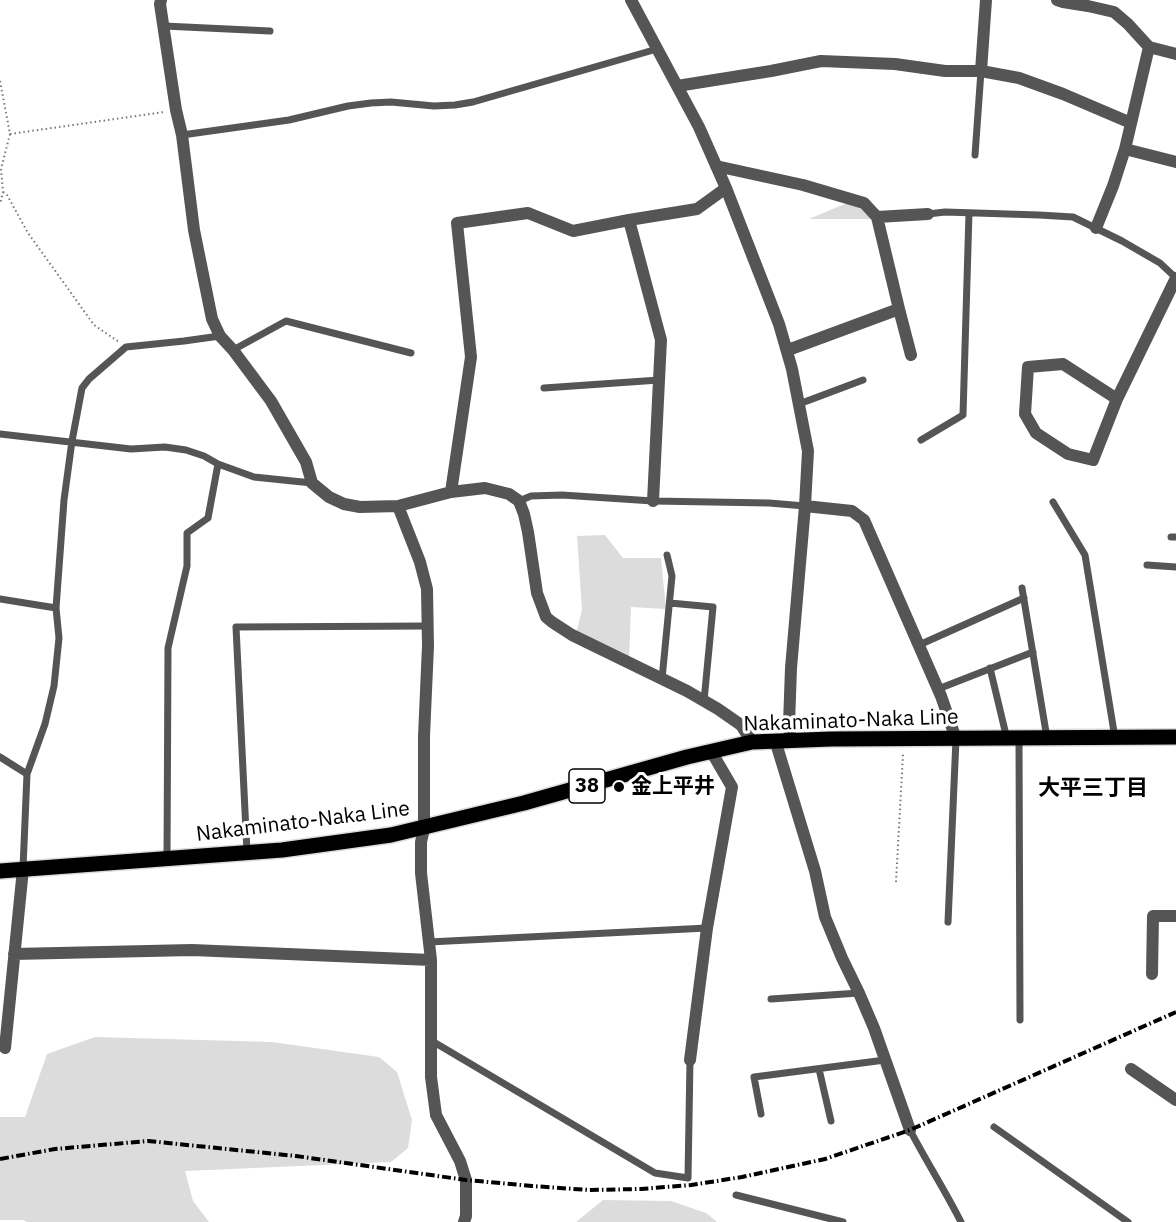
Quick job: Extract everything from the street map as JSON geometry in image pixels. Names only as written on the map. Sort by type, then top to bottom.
[{"type":"main road","name":"Nakaminato-Naka Line","points":[[0,871],[247,852],[391,836],[525,803],[711,751],[752,742],[1176,737]]},
{"type":"street","points":[[161,0],[194,230],[212,319],[220,336],[271,401],[306,462],[312,483],[329,497],[344,504],[360,507],[398,506],[451,492],[485,488],[509,494],[519,501],[524,514],[537,593],[546,617],[572,635],[662,679],[731,717],[741,725],[752,742]]},
{"type":"street","points":[[631,0],[699,127],[726,189],[788,350],[808,451],[791,668],[789,724],[783,740],[825,917],[859,993],[910,1130]]},
{"type":"street","points":[[981,71],[986,0]]},
{"type":"street","points":[[1057,0],[1114,12],[1149,47],[1176,54]]},
{"type":"street","points":[[1096,228],[1125,149],[1149,47]]},
{"type":"street","points":[[677,86],[821,61],[895,64],[945,71],[981,71],[1019,78],[1131,123]]},
{"type":"street","points":[[1125,149],[1176,162]]},
{"type":"street","points":[[716,166],[804,185],[864,203],[877,217],[911,356]]},
{"type":"street","points":[[451,492],[471,357],[457,223],[528,213],[573,231],[697,209],[726,189]]},
{"type":"street","points":[[877,217],[928,214]]},
{"type":"street","points":[[629,220],[661,340],[653,501]]},
{"type":"street","points":[[1117,399],[1063,364],[1028,367],[1025,414],[1036,433],[1068,453],[1093,460],[1117,399],[1176,278]]},
{"type":"street","points":[[788,350],[899,309]]},
{"type":"street","points":[[398,506],[428,589],[424,829],[421,842],[421,873],[431,960],[431,1077],[436,1115],[460,1161],[466,1180],[464,1222]]},
{"type":"street","points":[[805,506],[852,511],[864,520],[938,689],[956,739]]},
{"type":"street","points":[[690,1060],[707,928],[732,787],[711,751]]},
{"type":"street","points":[[5,1048],[23,869]]},
{"type":"street","points":[[1152,974],[1153,916],[1176,916]]},
{"type":"street","points":[[14,954],[192,950],[431,960]]},
{"type":"street","points":[[1131,1069],[1176,1100]]},
{"type":"lane","points":[[164,26],[270,31]]},
{"type":"lane","points":[[182,135],[289,120],[371,102],[434,106],[473,102],[657,49]]},
{"type":"lane","points":[[975,155],[981,71]]},
{"type":"lane","points":[[928,214],[945,212],[1073,217],[1160,263],[1176,278]]},
{"type":"lane","points":[[921,440],[963,415],[969,213]]},
{"type":"lane","points":[[233,350],[286,321],[411,352]]},
{"type":"lane","points":[[23,869],[27,774],[45,724],[54,686],[59,638],[56,608],[64,500],[82,388],[89,379],[126,347],[220,336]]},
{"type":"lane","points":[[544,388],[659,380]]},
{"type":"lane","points":[[799,404],[863,380]]},
{"type":"lane","points":[[0,434],[131,449],[165,447],[186,450],[254,477],[312,483]]},
{"type":"lane","points":[[167,859],[168,648],[187,566],[187,533],[208,518],[218,464]]},
{"type":"lane","points":[[519,501],[531,496],[562,495],[653,501],[769,503],[805,506]]},
{"type":"lane","points":[[1053,502],[1085,555],[1115,738]]},
{"type":"lane","points":[[662,679],[672,576],[668,555]]},
{"type":"lane","points":[[1148,565],[1176,567]]},
{"type":"lane","points":[[1022,588],[1047,738]]},
{"type":"lane","points":[[919,645],[1024,598]]},
{"type":"lane","points":[[0,599],[56,608]]},
{"type":"lane","points":[[670,603],[713,607],[704,701]]},
{"type":"lane","points":[[247,852],[236,627],[428,626]]},
{"type":"lane","points":[[938,689],[1033,652]]},
{"type":"lane","points":[[990,668],[1013,739],[1020,1020]]},
{"type":"lane","points":[[948,922],[956,739]]},
{"type":"lane","points":[[0,757],[27,774]]},
{"type":"lane","points":[[429,942],[707,928]]},
{"type":"lane","points":[[771,999],[859,993]]},
{"type":"lane","points":[[432,1041],[655,1173],[688,1178],[690,1060]]},
{"type":"lane","points":[[760,1114],[754,1077],[885,1060]]},
{"type":"lane","points":[[819,1069],[831,1120]]},
{"type":"lane","points":[[994,1127],[1128,1222]]},
{"type":"lane","points":[[910,1130],[961,1222]]},
{"type":"lane","points":[[736,1195],[843,1222]]},
{"type":"path","points":[[0,81],[10,134],[1,169],[3,192],[0,204]]},
{"type":"path","points":[[10,134],[176,110]]},
{"type":"path","points":[[3,192],[7,195],[28,233],[94,325],[126,347]]},
{"type":"path","points":[[896,882],[904,739]]},
{"type":"shaded area","points":[[847,203],[863,207],[872,219],[809,219]]},
{"type":"shaded area","points":[[605,535],[623,558],[661,558],[666,609],[631,607],[629,659],[576,634],[582,610],[577,536]]},
{"type":"shaded area","points":[[95,1037],[272,1042],[379,1057],[397,1072],[412,1120],[408,1148],[391,1162],[185,1171],[193,1201],[209,1222],[0,1220],[0,1117],[25,1117],[47,1054]]},
{"type":"shaded area","points":[[603,1200],[671,1201],[706,1213],[717,1222],[576,1222]]},
{"type":"railway","points":[[0,1159],[55,1149],[148,1141],[296,1156],[466,1180],[532,1186],[589,1190],[691,1185],[742,1177],[825,1159],[910,1130],[1176,1012]]},
{"type":"place","name":"金上平井","points":[[619,787]]},
{"type":"district","name":"大平三丁目","points":[[1093,789]]}]
